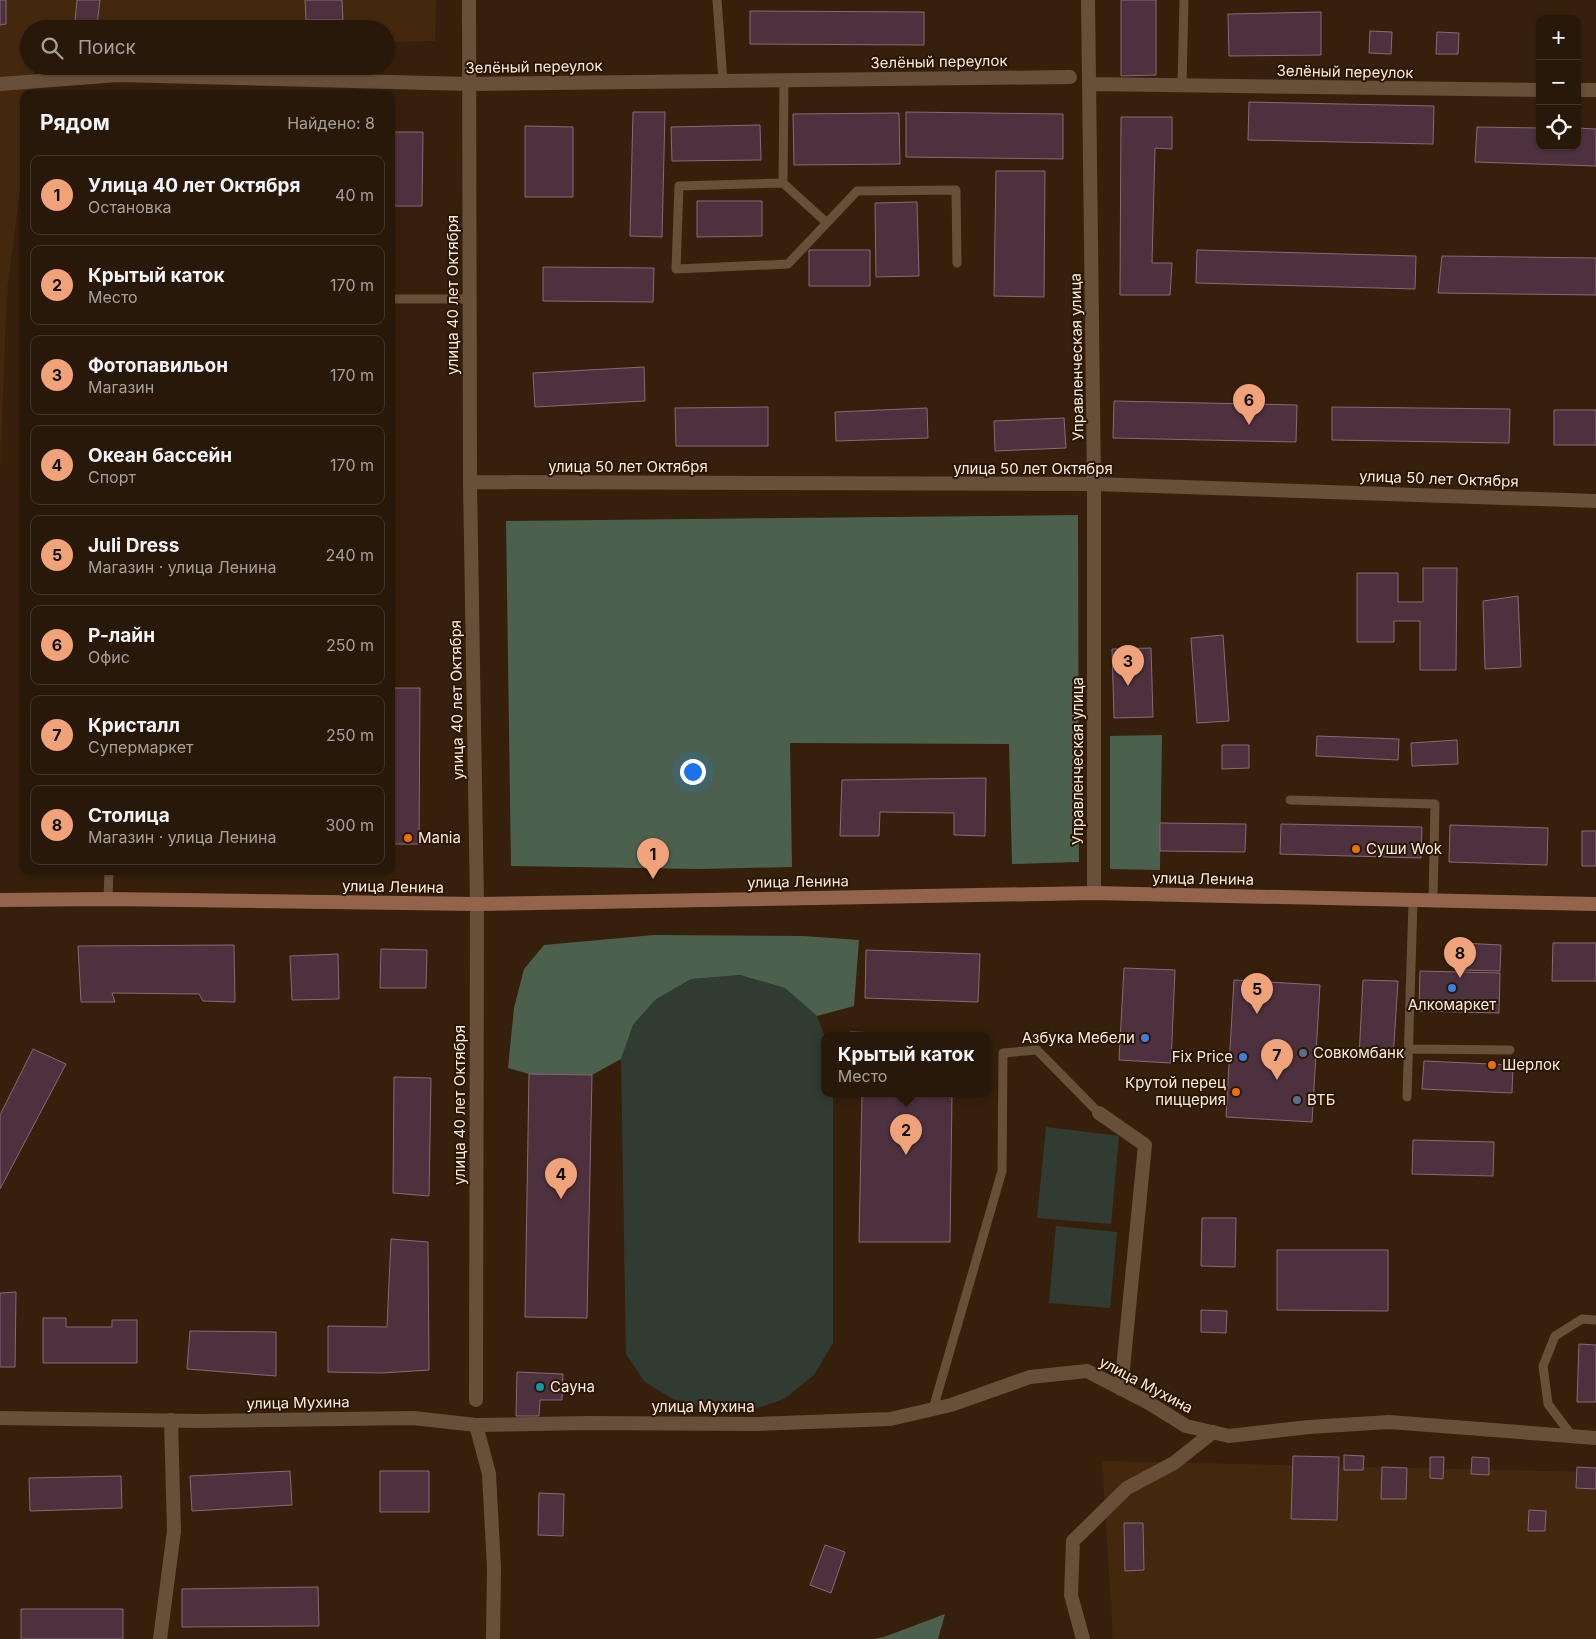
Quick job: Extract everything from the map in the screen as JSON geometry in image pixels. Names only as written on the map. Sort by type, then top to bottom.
[{"type":"main road","name":"улица Ленина","points":[[0,900],[108,899],[477,904],[1094,893],[1596,904]]},
{"type":"street","name":"улица 40 лет Октября","points":[[468,0],[470,482],[477,904],[476,1400]]},
{"type":"street","name":"Управленческая улица","points":[[1088,0],[1094,484],[1094,893]]},
{"type":"street","name":"Зелёный переулок","points":[[0,84],[118,75],[469,84],[1070,77]]},
{"type":"street","name":"Зелёный переулок","points":[[1090,84],[1536,90]]},
{"type":"street","points":[[1581,90],[1596,90]]},
{"type":"street","name":"улица 50 лет Октября","points":[[470,482],[1094,484],[1596,501]]},
{"type":"street","points":[[1099,1113],[1145,1145],[1121,1388]]},
{"type":"street","name":"улица Мухина","points":[[0,1418],[171,1420],[413,1418],[476,1425],[586,1423],[758,1424],[890,1419],[933,1409],[1030,1377],[1087,1371],[1121,1388],[1186,1426],[1229,1436],[1309,1427],[1390,1422],[1596,1438]]},
{"type":"street","points":[[160,1639],[174,1531],[171,1420]]},
{"type":"street","points":[[476,1425],[489,1474],[494,1568],[493,1639]]},
{"type":"street","points":[[1084,1639],[1071,1595],[1073,1541],[1127,1488],[1174,1463],[1213,1432]]},
{"type":"lane","points":[[718,0],[723,81]]},
{"type":"lane","points":[[1182,86],[1184,0]]},
{"type":"lane","points":[[783,183],[784,80]]},
{"type":"lane","points":[[827,223],[783,183],[679,186],[676,269],[788,264],[827,223],[857,191],[956,190],[957,263]]},
{"type":"lane","points":[[395,299],[470,299]]},
{"type":"lane","points":[[1290,800],[1435,804],[1433,900]]},
{"type":"lane","points":[[108,899],[109,875]]},
{"type":"lane","points":[[1407,1097],[1413,901]]},
{"type":"lane","points":[[1408,1049],[1510,1050]]},
{"type":"lane","points":[[933,1409],[1002,1171],[1003,1053],[1037,1050],[1099,1113]]},
{"type":"lane","points":[[1572,1436],[1548,1404],[1543,1366],[1556,1336],[1582,1318],[1596,1320]]},
{"type":"shaded area","points":[[0,0],[436,0],[435,41],[395,42],[395,20],[20,20],[20,75],[34,75],[32,90],[20,90],[20,191],[7,290],[0,473]]},
{"type":"shaded area","points":[[1102,1461],[1596,1472],[1596,1639],[1113,1639]]},
{"type":"green space","points":[[1078,515],[1079,862],[1012,864],[1009,744],[790,743],[792,867],[700,869],[511,866],[506,521]]},
{"type":"green space","points":[[1162,735],[1160,870],[1110,869],[1110,736]]},
{"type":"green space","points":[[654,935],[803,936],[859,940],[854,1006],[817,1016],[785,988],[740,975],[691,979],[655,1000],[633,1025],[621,1059],[592,1075],[529,1074],[508,1068],[514,1008],[524,969],[544,945]]},
{"type":"green space","points":[[740,975],[785,988],[817,1016],[823,1032],[821,1032],[821,1097],[833,1097],[833,1343],[814,1375],[784,1399],[752,1410],[712,1410],[673,1399],[645,1382],[626,1354],[621,1059],[633,1025],[655,1000],[691,979]]},
{"type":"green space","points":[[1046,1127],[1119,1136],[1111,1224],[1037,1218]]},
{"type":"green space","points":[[1056,1226],[1117,1232],[1110,1308],[1049,1303]]},
{"type":"green space","points":[[945,1614],[938,1639],[874,1639],[884,1637]]},
{"type":"building","points":[[0,0],[6,0],[6,24],[0,25]]},
{"type":"building","points":[[77,0],[100,0],[98,20],[75,20]]},
{"type":"building","points":[[305,0],[342,0],[343,20],[306,20]]},
{"type":"building","points":[[1121,0],[1156,0],[1156,75],[1121,76]]},
{"type":"building","points":[[750,11],[924,12],[924,45],[750,44]]},
{"type":"building","points":[[1321,12],[1321,55],[1229,56],[1228,14]]},
{"type":"building","points":[[1370,31],[1392,32],[1391,54],[1369,53]]},
{"type":"building","points":[[1437,32],[1459,33],[1458,54],[1436,54]]},
{"type":"building","points":[[1249,102],[1434,106],[1433,144],[1248,140]]},
{"type":"building","points":[[633,112],[665,112],[662,237],[630,236]]},
{"type":"building","points":[[906,112],[1063,114],[1063,159],[906,157]]},
{"type":"building","points":[[899,113],[900,164],[794,165],[793,114]]},
{"type":"building","points":[[1121,117],[1172,117],[1172,149],[1155,148],[1152,263],[1172,263],[1170,295],[1120,295]]},
{"type":"building","points":[[760,125],[761,160],[672,161],[671,127]]},
{"type":"building","points":[[525,126],[573,127],[573,197],[525,197]]},
{"type":"building","points":[[1477,127],[1536,128],[1536,150],[1581,150],[1581,128],[1596,129],[1596,166],[1475,162]]},
{"type":"building","points":[[395,132],[423,132],[422,206],[395,206]]},
{"type":"building","points":[[996,171],[1045,171],[1044,297],[994,296]]},
{"type":"building","points":[[697,201],[762,201],[762,236],[697,237]]},
{"type":"building","points":[[917,202],[919,276],[876,277],[875,203]]},
{"type":"building","points":[[809,250],[870,250],[870,286],[809,286]]},
{"type":"building","points":[[1197,250],[1416,256],[1415,289],[1196,283]]},
{"type":"building","points":[[1442,256],[1596,258],[1596,295],[1438,293]]},
{"type":"building","points":[[543,267],[654,268],[653,302],[543,301]]},
{"type":"building","points":[[644,367],[645,401],[535,407],[533,373]]},
{"type":"building","points":[[1114,401],[1297,405],[1296,442],[1113,438]]},
{"type":"building","points":[[768,407],[768,446],[676,446],[675,408]]},
{"type":"building","points":[[1332,407],[1510,409],[1509,443],[1332,440]]},
{"type":"building","points":[[927,408],[928,438],[836,441],[835,412]]},
{"type":"building","points":[[1554,410],[1596,410],[1596,445],[1554,445]]},
{"type":"building","points":[[1064,418],[1066,448],[995,451],[994,421]]},
{"type":"building","points":[[1423,568],[1457,568],[1456,670],[1420,670],[1420,621],[1394,621],[1394,642],[1357,642],[1357,573],[1398,573],[1398,602],[1423,602]]},
{"type":"building","points":[[1518,596],[1521,667],[1485,669],[1483,601]]},
{"type":"building","points":[[1223,635],[1229,721],[1197,723],[1191,638]]},
{"type":"building","points":[[1151,648],[1153,717],[1114,718],[1112,649]]},
{"type":"building","points":[[395,688],[420,688],[419,844],[395,844]]},
{"type":"building","points":[[1317,736],[1399,739],[1398,760],[1316,756]]},
{"type":"building","points":[[1457,740],[1458,764],[1412,766],[1411,743]]},
{"type":"building","points":[[1222,745],[1249,745],[1249,768],[1222,769]]},
{"type":"building","points":[[986,778],[985,836],[954,835],[954,813],[880,812],[879,836],[840,836],[842,780]]},
{"type":"building","points":[[1160,823],[1246,824],[1245,852],[1160,851]]},
{"type":"building","points":[[1281,824],[1422,827],[1421,858],[1280,854]]},
{"type":"building","points":[[1450,825],[1548,828],[1547,865],[1449,862]]},
{"type":"building","points":[[1582,831],[1596,831],[1596,866],[1582,866]]},
{"type":"building","points":[[1461,943],[1501,945],[1500,971],[1460,970]]},
{"type":"building","points":[[1553,943],[1596,943],[1596,981],[1552,981]]},
{"type":"building","points":[[234,945],[235,1002],[203,1001],[199,994],[112,993],[115,1002],[81,1002],[78,946]]},
{"type":"building","points":[[381,949],[427,950],[426,988],[380,988]]},
{"type":"building","points":[[866,950],[980,954],[978,1002],[865,998]]},
{"type":"building","points":[[338,954],[339,999],[292,1000],[290,956]]},
{"type":"building","points":[[1124,968],[1175,970],[1171,1063],[1119,1060]]},
{"type":"building","points":[[1420,971],[1500,973],[1499,1013],[1419,1011]]},
{"type":"building","points":[[1234,980],[1320,985],[1312,1122],[1226,1117]]},
{"type":"building","points":[[1363,980],[1398,981],[1393,1059],[1359,1057]]},
{"type":"building","points":[[33,1049],[66,1064],[0,1189],[0,1115]]},
{"type":"building","points":[[1424,1061],[1513,1065],[1512,1093],[1422,1089]]},
{"type":"building","points":[[529,1074],[592,1075],[587,1318],[525,1317]]},
{"type":"building","points":[[394,1077],[431,1078],[429,1196],[393,1193]]},
{"type":"building","points":[[862,1097],[952,1097],[950,1242],[859,1242]]},
{"type":"building","points":[[1413,1140],[1494,1142],[1493,1176],[1412,1174]]},
{"type":"building","points":[[1202,1218],[1236,1218],[1235,1267],[1201,1266]]},
{"type":"building","points":[[391,1239],[428,1242],[429,1370],[382,1373],[328,1372],[328,1326],[387,1327]]},
{"type":"building","points":[[1277,1250],[1388,1250],[1388,1311],[1277,1310]]},
{"type":"building","points":[[16,1292],[15,1367],[0,1367],[0,1293]]},
{"type":"building","points":[[1201,1310],[1227,1311],[1226,1333],[1201,1332]]},
{"type":"building","points":[[43,1318],[66,1318],[66,1327],[112,1327],[112,1320],[137,1320],[137,1363],[43,1363]]},
{"type":"building","points":[[190,1331],[276,1332],[276,1376],[187,1369]]},
{"type":"building","points":[[1579,1344],[1596,1345],[1596,1402],[1577,1402]]},
{"type":"building","name":"Сауна","points":[[517,1372],[563,1374],[562,1400],[540,1400],[539,1416],[516,1416]]},
{"type":"building","points":[[1344,1455],[1364,1456],[1363,1470],[1344,1470]]},
{"type":"building","points":[[1293,1456],[1339,1457],[1337,1520],[1291,1519]]},
{"type":"building","points":[[1430,1457],[1444,1457],[1443,1479],[1430,1478]]},
{"type":"building","points":[[1472,1457],[1489,1458],[1489,1475],[1471,1474]]},
{"type":"building","points":[[1382,1467],[1407,1468],[1406,1499],[1381,1499]]},
{"type":"building","points":[[1577,1467],[1596,1468],[1596,1489],[1576,1488]]},
{"type":"building","points":[[290,1471],[292,1505],[192,1511],[190,1476]]},
{"type":"building","points":[[380,1471],[429,1471],[429,1512],[380,1512]]},
{"type":"building","points":[[121,1476],[122,1508],[30,1511],[29,1478]]},
{"type":"building","points":[[539,1493],[564,1494],[563,1536],[538,1535]]},
{"type":"building","points":[[1529,1510],[1546,1511],[1545,1531],[1528,1531]]},
{"type":"building","points":[[1124,1523],[1143,1523],[1144,1570],[1125,1571]]},
{"type":"building","points":[[825,1545],[845,1552],[831,1593],[810,1585]]},
{"type":"building","points":[[318,1587],[319,1626],[182,1627],[182,1589]]},
{"type":"building","points":[[21,1609],[123,1609],[123,1639],[21,1639]]},
{"type":"place","name":"Р-лайн","points":[[1249,425]]},
{"type":"place","name":"Фотопавильон","points":[[1128,686]]},
{"type":"place","name":"Mania","points":[[408,838]]},
{"type":"place","name":"Суши Wok","points":[[1356,849]]},
{"type":"place","name":"Улица 40 лет Октября","points":[[653,879]]},
{"type":"place","name":"Столица","points":[[1460,978]]},
{"type":"place","name":"Алкомаркет","points":[[1452,988]]},
{"type":"place","name":"Juli Dress","points":[[1257,1014]]},
{"type":"place","name":"Азбука Мебели","points":[[1145,1038]]},
{"type":"place","name":"Совкомбанк","points":[[1303,1053]]},
{"type":"place","name":"Fix Price","points":[[1243,1057]]},
{"type":"place","name":"Шерлок","points":[[1492,1065]]},
{"type":"place","name":"Кристалл","points":[[1277,1080]]},
{"type":"place","name":"Крутой перец пиццерия","points":[[1236,1092]]},
{"type":"place","name":"ВТБ","points":[[1297,1100]]},
{"type":"place","name":"Крытый каток","points":[[906,1155]]},
{"type":"place","name":"Океан бассейн","points":[[561,1199]]},
{"type":"place","name":"Сауна","points":[[540,1387]]}]
